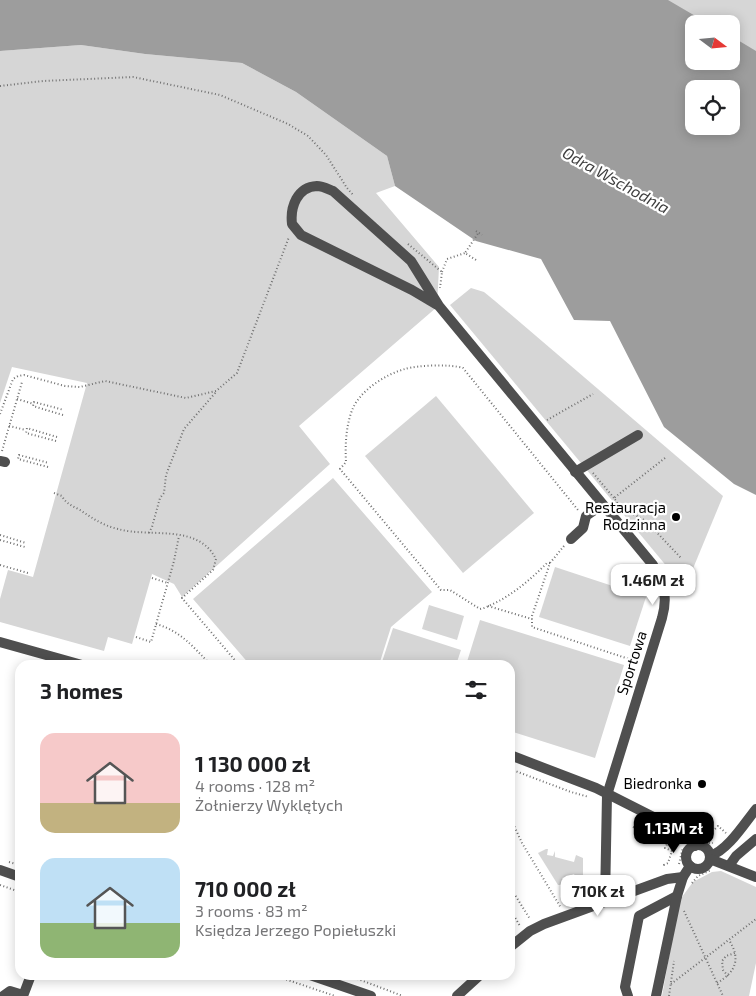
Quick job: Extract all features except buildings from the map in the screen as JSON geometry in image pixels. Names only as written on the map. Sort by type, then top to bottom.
[{"type":"street","points":[[320,186],[333,191],[411,261],[439,306],[412,290],[301,235],[293,228],[291,215],[292,207],[300,194],[312,187],[320,186]]},
{"type":"street","name":"Sportowa","points":[[439,306],[653,565],[664,585],[666,596],[662,618],[607,795],[605,901]]},
{"type":"street","points":[[575,472],[638,435]]},
{"type":"street","points":[[571,539],[582,528],[586,516],[602,505]]},
{"type":"street","points":[[0,642],[64,660]]},
{"type":"street","points":[[515,757],[596,788],[679,830],[688,836],[695,846]]},
{"type":"street","points":[[710,857],[718,854],[724,848],[756,809]]},
{"type":"street","points":[[729,866],[736,856],[756,839]]},
{"type":"street","points":[[656,996],[677,896],[687,880],[690,866],[687,854],[695,846],[704,847],[708,850],[710,857],[706,866],[698,870],[690,866]]},
{"type":"street","points":[[710,857],[756,877]]},
{"type":"street","points":[[0,870],[15,875]]},
{"type":"street","points":[[515,943],[535,928],[605,901],[667,879],[687,880]]},
{"type":"street","points":[[628,996],[625,987],[639,916],[677,896]]},
{"type":"street","points":[[3,996],[10,991],[23,996],[29,980]]},
{"type":"street","points":[[325,980],[371,996]]},
{"type":"street","points":[[457,996],[475,980]]},
{"type":"path","points":[[0,86],[43,81],[133,76],[220,95],[288,124],[308,136],[326,156],[347,188]]},
{"type":"path","points":[[149,533],[160,498],[164,493],[166,475],[184,429],[216,391],[237,373],[293,228]]},
{"type":"path","points":[[442,272],[447,259],[465,253],[478,232],[482,235]]},
{"type":"path","points":[[465,253],[476,260]]},
{"type":"path","points":[[550,563],[547,563],[534,577],[516,591],[480,609],[450,590],[441,590],[340,469],[346,462],[349,421],[353,407],[362,395],[388,376],[406,369],[453,365],[463,368],[585,518]]},
{"type":"path","points":[[0,414],[13,379],[24,375],[66,386],[80,387],[105,381],[186,398],[216,391]]},
{"type":"path","points":[[2,458],[22,382]]},
{"type":"path","points":[[546,421],[593,394]]},
{"type":"path","points":[[17,399],[64,410]]},
{"type":"path","points":[[34,404],[33,406],[63,415]]},
{"type":"path","points":[[9,426],[26,430],[27,428],[57,437]]},
{"type":"path","points":[[26,430],[26,433],[56,441]]},
{"type":"path","points":[[48,467],[18,459],[19,454],[49,463]]},
{"type":"path","points":[[614,498],[665,458]]},
{"type":"path","points":[[586,465],[620,506],[646,521],[682,558]]},
{"type":"path","points":[[54,493],[62,496],[65,502],[111,527],[125,531],[179,535],[200,541],[209,548],[216,559],[212,570],[182,598],[235,660]]},
{"type":"path","points":[[0,535],[26,543]]},
{"type":"path","points":[[136,637],[151,642],[168,583],[179,535]]},
{"type":"path","points":[[571,539],[550,563],[532,619],[532,627],[640,662]]},
{"type":"path","points":[[0,540],[25,547]]},
{"type":"path","points":[[0,565],[28,573]]},
{"type":"path","points":[[152,578],[168,583]]},
{"type":"path","points":[[488,606],[532,619]]},
{"type":"path","points":[[156,624],[181,635],[206,660]]},
{"type":"path","points":[[515,771],[571,792],[591,797]]},
{"type":"path","points":[[715,829],[718,826],[728,834]]},
{"type":"path","points":[[515,827],[561,908],[560,910]]},
{"type":"path","points":[[633,828],[667,844],[665,848],[672,851],[668,863],[664,866]]},
{"type":"path","points":[[698,834],[709,843],[713,843]]},
{"type":"path","points":[[687,880],[713,870]]},
{"type":"path","points":[[0,885],[15,890]]},
{"type":"path","points":[[515,895],[530,920]]},
{"type":"path","points":[[681,918],[682,908],[723,996]]},
{"type":"path","points":[[515,918],[520,926]]},
{"type":"path","points":[[671,984],[756,919]]},
{"type":"path","points":[[717,983],[728,976],[735,965],[735,953],[728,940]]},
{"type":"path","points":[[728,976],[723,970],[722,961],[726,956],[735,953]]},
{"type":"path","points":[[669,996],[675,956]]},
{"type":"path","points":[[288,980],[335,996]]},
{"type":"path","points":[[361,980],[403,996]]},
{"type":"shaded area","points":[[637,0],[756,0],[756,65],[740,57],[740,15],[685,15],[685,20]]},
{"type":"shaded area","points":[[81,45],[145,54],[242,63],[296,92],[387,156],[395,186],[376,193],[439,267],[437,307],[299,426],[330,464],[182,597],[174,584],[152,574],[132,644],[108,637],[104,651],[0,622],[0,599],[8,570],[33,577],[87,383],[12,367],[0,403],[0,51]]},
{"type":"shaded area","points":[[471,288],[484,292],[495,301],[723,496],[687,583],[678,580],[450,305]]},
{"type":"shaded area","points":[[436,396],[534,513],[463,573],[365,456]]},
{"type":"shaded area","points":[[333,478],[432,592],[391,627],[381,660],[246,660],[193,599]]},
{"type":"shaded area","points":[[555,567],[646,597],[630,646],[539,617]]},
{"type":"shaded area","points":[[429,605],[464,616],[457,640],[422,629]]},
{"type":"shaded area","points":[[480,620],[624,665],[595,758],[515,733],[515,660],[468,660]]},
{"type":"shaded area","points":[[393,628],[461,650],[458,660],[383,660]]},
{"type":"shaded area","points":[[548,849],[547,855],[553,856],[555,851],[555,857],[574,862],[576,855],[583,858],[583,877],[577,880],[574,874],[562,878],[565,885],[558,885],[538,853]]},
{"type":"shaded area","points":[[721,871],[756,887],[756,963],[749,996],[662,996],[679,901],[693,882],[712,872]]},
{"type":"water","name":"Odra Wschodnia","points":[[0,0],[668,0],[694,15],[685,15],[685,70],[740,70],[740,41],[756,51],[756,495],[734,484],[664,427],[610,321],[574,320],[541,259],[476,241],[395,186],[387,156],[296,92],[242,63],[145,54],[81,45],[0,51]]},
{"type":"place","name":"Restauracja Rodzinna","points":[[676,517]]},
{"type":"place","name":"Biedronka","points":[[702,784]]}]
